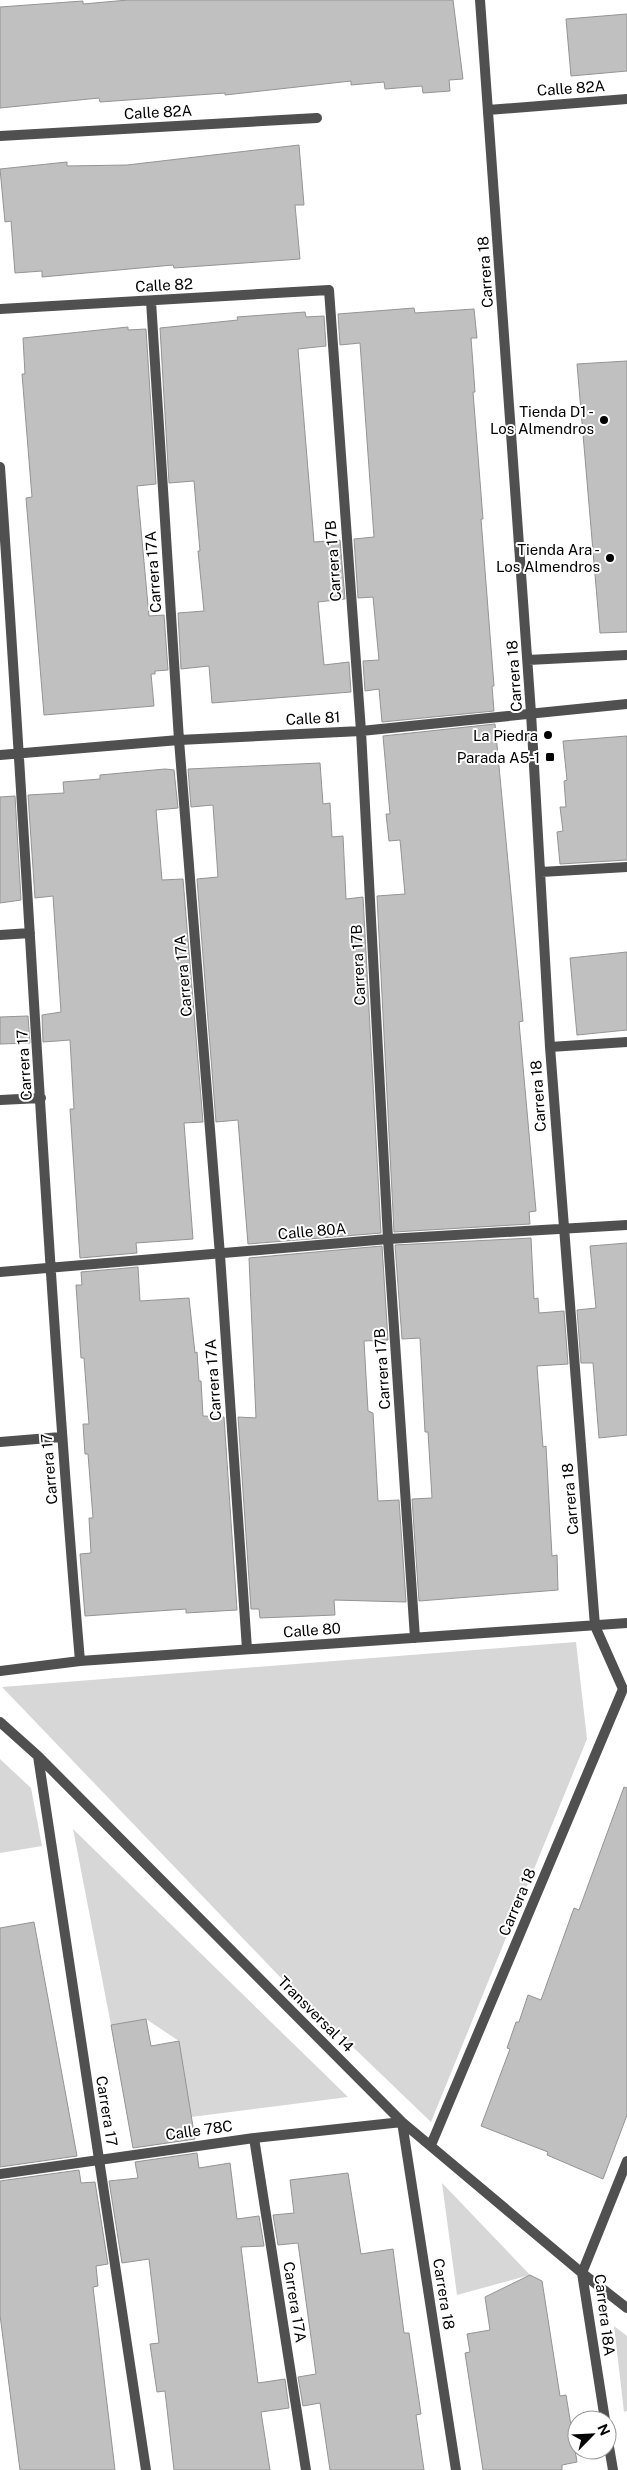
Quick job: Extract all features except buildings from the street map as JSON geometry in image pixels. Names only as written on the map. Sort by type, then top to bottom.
[{"type":"street","name":"Carrera 18","points":[[431,2145],[625,1690],[595,1626],[550,1047],[528,660],[480,0]]},
{"type":"street","name":"Calle 82A","points":[[488,110],[627,99]]},
{"type":"street","name":"Calle 82A","points":[[0,136],[317,118]]},
{"type":"street","name":"Calle 82","points":[[0,309],[329,290]]},
{"type":"street","name":"Carrera 17B","points":[[329,290],[361,731],[388,1239],[415,1638]]},
{"type":"street","name":"Carrera 17A","points":[[151,301],[179,740],[220,1255],[247,1649]]},
{"type":"street","name":"Carrera 17","points":[[0,466],[20,755],[61,1437],[80,1661]]},
{"type":"street","points":[[528,660],[627,655]]},
{"type":"street","name":"Calle 81","points":[[0,755],[20,755],[179,740],[361,731],[627,704]]},
{"type":"street","points":[[541,872],[627,867]]},
{"type":"street","points":[[0,935],[30,933]]},
{"type":"street","points":[[550,1047],[627,1042]]},
{"type":"street","points":[[0,1100],[40,1098]]},
{"type":"street","name":"Calle 80A","points":[[0,1272],[220,1255],[388,1239],[627,1225]]},
{"type":"street","points":[[0,1442],[61,1437]]},
{"type":"street","name":"Calle 80","points":[[0,1671],[80,1661],[627,1623]]},
{"type":"street","name":"Transversal 14","points":[[0,1722],[38,1756],[402,2122],[582,2273],[627,2308]]},
{"type":"street","name":"Carrera 17","points":[[38,1756],[146,2470]]},
{"type":"street","name":"Carrera 18","points":[[402,2122],[456,2470]]},
{"type":"street","name":"Calle 78C","points":[[0,2174],[254,2138],[402,2122]]},
{"type":"street","name":"Carrera 17A","points":[[254,2138],[306,2470]]},
{"type":"street","name":"Carrera 18A","points":[[603,2410],[582,2273],[627,2161]]},
{"type":"shaded area","points":[[576,1642],[587,1739],[431,2122],[282,1979],[2,1687]]},
{"type":"shaded area","points":[[0,1759],[31,1788],[42,1846],[0,1853]]},
{"type":"shaded area","points":[[73,1829],[348,2097],[191,2117],[179,2041],[146,2019],[111,2025]]},
{"type":"shaded area","points":[[442,2183],[530,2275],[457,2295]]},
{"type":"shaded area","points":[[614,2326],[627,2336],[627,2411],[624,2412]]},
{"type":"place","name":"Tienda D1 - Los Almendros","points":[[604,420]]},
{"type":"place","name":"Tienda Ara - Los Almendros","points":[[610,558]]},
{"type":"place","name":"La Piedra","points":[[548,735]]},
{"type":"place","name":"Parada A5-1","points":[[550,757]]}]
